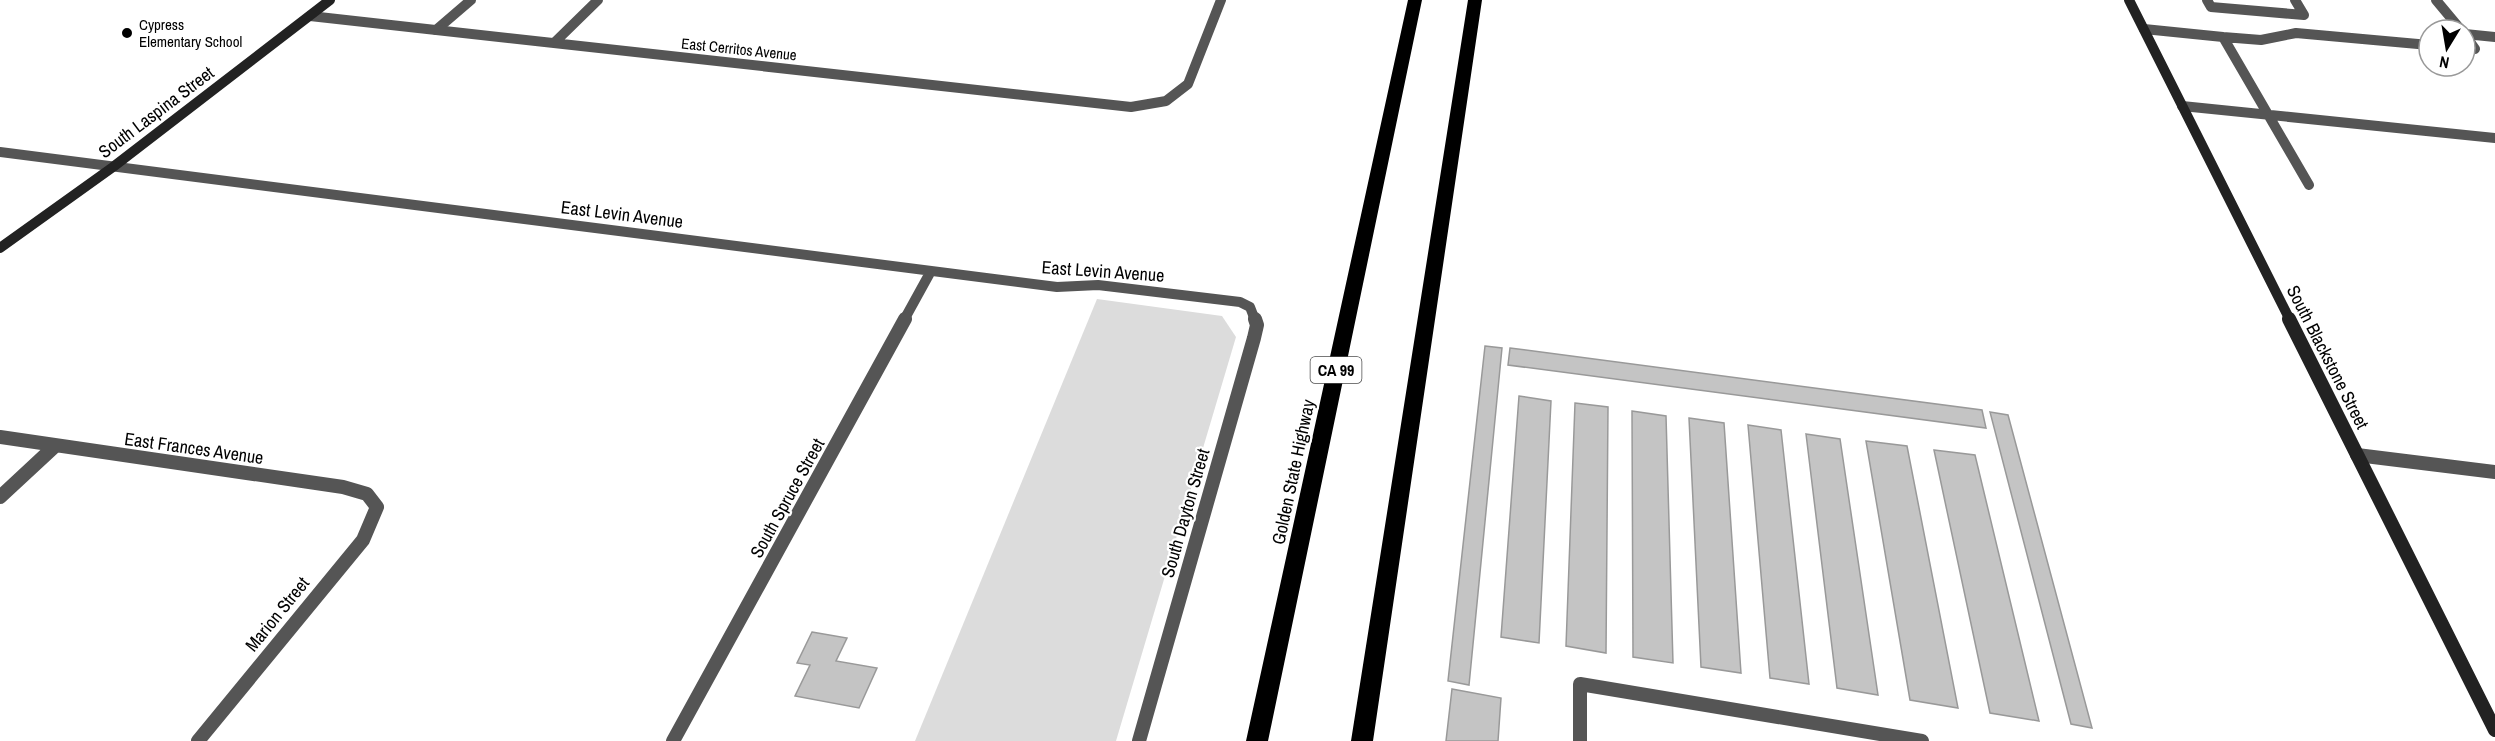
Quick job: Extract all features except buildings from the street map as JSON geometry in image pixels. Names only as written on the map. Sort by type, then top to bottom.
[{"type":"highway","name":"Golden State Highway","points":[[1257,741],[1415,0]]},
{"type":"highway","points":[[1362,741],[1475,0]]},
{"type":"main road","name":"South Laspina Street","points":[[0,248],[113,167],[330,0]]},
{"type":"main road","name":"South Blackstone Street","points":[[2129,0],[2495,730]]},
{"type":"street","points":[[436,30],[471,0]]},
{"type":"street","points":[[554,43],[598,0]]},
{"type":"street","name":"East Cerritos Avenue","points":[[310,15],[1121,107],[1146,107],[1164,104],[1180,95],[1188,84],[1221,0]]},
{"type":"street","points":[[2207,0],[2211,6],[2304,15],[2295,0]]},
{"type":"street","points":[[2243,0],[2249,10]]},
{"type":"street","points":[[2436,0],[2451,18]]},
{"type":"street","points":[[2144,29],[2261,40],[2296,33],[2417,44]]},
{"type":"street","points":[[2477,36],[2495,37]]},
{"type":"street","points":[[2223,37],[2309,185]]},
{"type":"street","points":[[2182,106],[2495,138]]},
{"type":"street","name":"East Levin Avenue","points":[[0,152],[1057,287],[1098,285],[1240,302]]},
{"type":"street","name":"South Spruce Street","points":[[674,741],[931,271]]},
{"type":"street","name":"South Dayton Street","points":[[1139,741],[1254,338],[1255,315],[1250,307],[1240,302]]},
{"type":"street","name":"East Frances Avenue","points":[[0,437],[343,488],[367,494],[377,507]]},
{"type":"street","points":[[0,497],[55,446]]},
{"type":"street","points":[[2357,455],[2495,472]]},
{"type":"street","name":"Marion Street","points":[[198,741],[363,540],[377,507]]},
{"type":"street","points":[[1580,741],[1580,684],[1922,741]]},
{"type":"shaded area","points":[[1097,299],[1222,316],[1236,337],[1116,741],[915,741]]},
{"type":"place","name":"Cypress Elementary School","points":[[127,33]]}]
